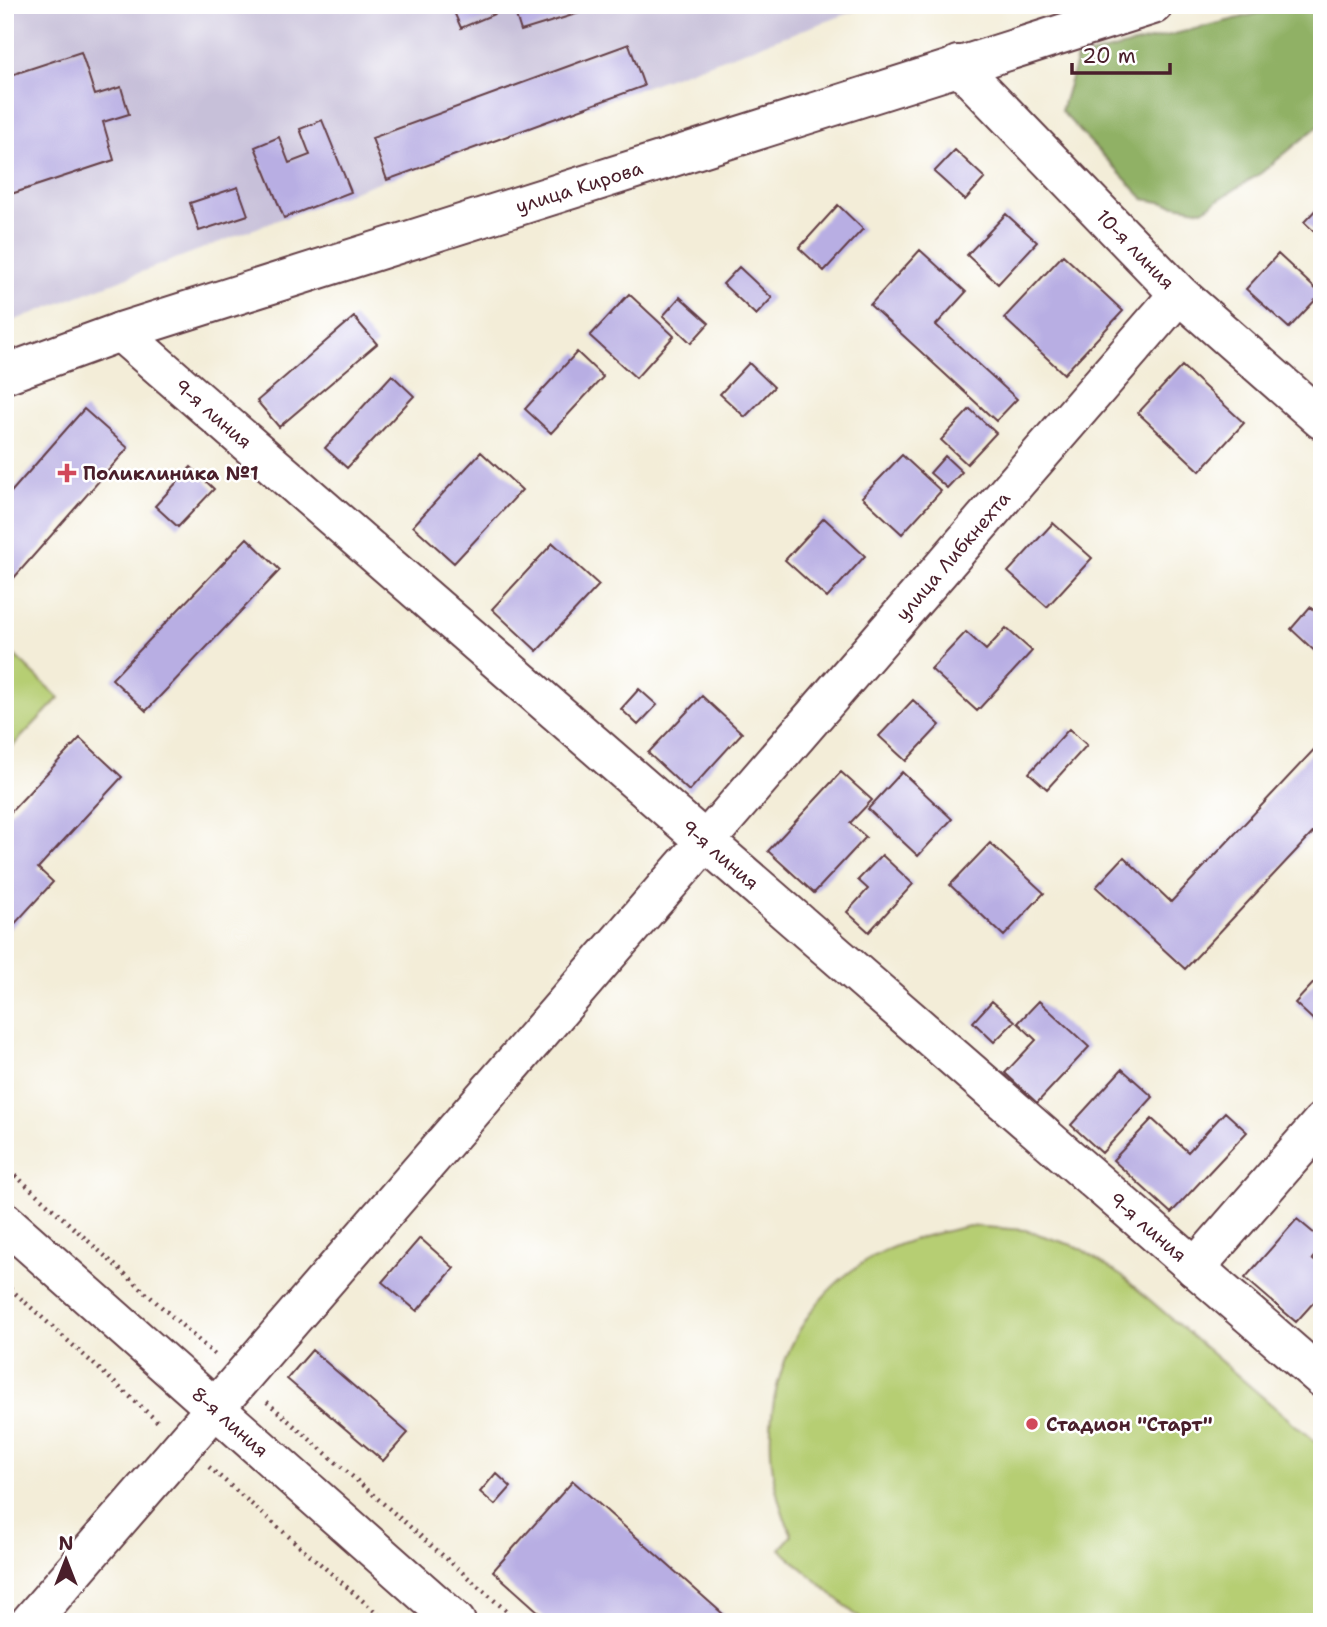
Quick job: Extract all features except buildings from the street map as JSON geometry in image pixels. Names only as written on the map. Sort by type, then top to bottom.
[{"type":"street","name":"улица Кирова","points":[[5,374],[120,332],[1138,7]]},
{"type":"street","name":"10-я линия","points":[[958,65],[1179,294],[1322,421]]},
{"type":"street","name":"улица Либкнехта","points":[[215,1409],[1179,294]]},
{"type":"street","name":"9-я линия","points":[[120,332],[718,830],[1195,1268],[1322,1378]]},
{"type":"street","points":[[1195,1268],[1322,1122]]},
{"type":"street","name":"8-я линия","points":[[5,1222],[456,1622]]},
{"type":"street","points":[[30,1622],[215,1409]]},
{"type":"shaded area","points":[[5,5],[872,5],[351,192],[5,324]]},
{"type":"green space","points":[[1292,5],[1322,5],[1322,123],[1261,173],[1202,210],[1144,199],[1061,111],[1077,58]]},
{"type":"green space","points":[[9,650],[59,698],[5,754],[5,654]]},
{"type":"green space","name":"Стадион \"Старт\"","points":[[969,1226],[1025,1230],[1078,1247],[1123,1277],[1322,1448],[1322,1622],[864,1622],[780,1549],[792,1535],[778,1499],[772,1461],[771,1423],[777,1385],[790,1349],[808,1316],[833,1286],[876,1255],[915,1239]]},
{"type":"place","name":"Поликлиника №1","points":[[67,473]]},
{"type":"place","name":"Стадион \"Старт\"","points":[[1032,1424]]}]
